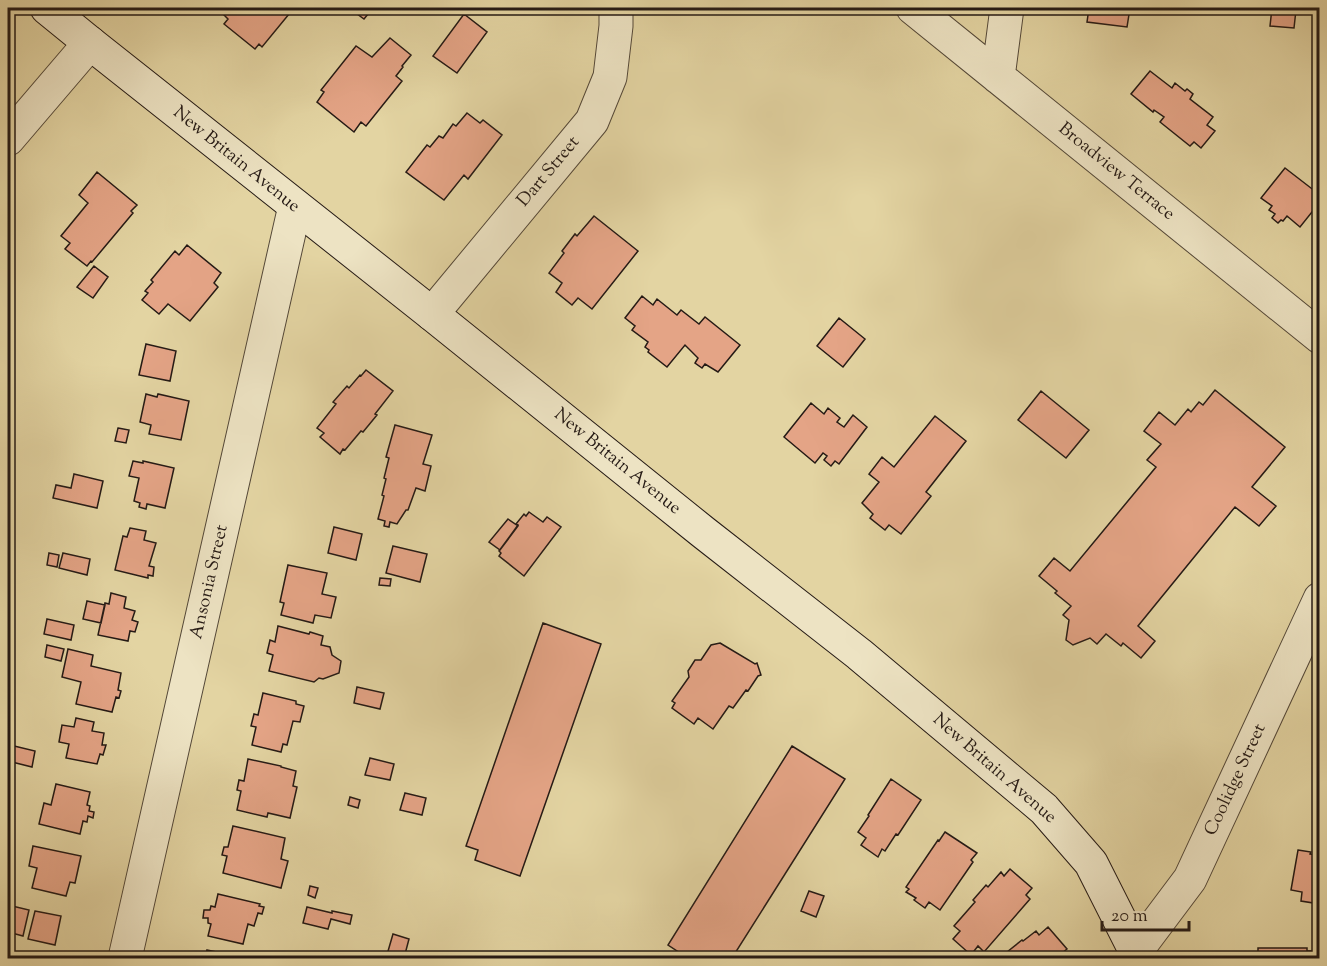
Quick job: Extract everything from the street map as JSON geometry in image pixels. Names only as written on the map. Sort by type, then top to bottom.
[{"type":"street","name":"New Britain Avenue","points":[[47,8],[859,654],[1044,809],[1091,863],[1137,955]]},
{"type":"street","name":"Dart Street","points":[[432,314],[592,121],[610,77],[616,8]]},
{"type":"street","name":"Broadview Terrace","points":[[913,8],[1320,337]]},
{"type":"street","points":[[998,77],[1007,8]]},
{"type":"street","points":[[8,139],[90,43]]},
{"type":"street","name":"Ansonia Street","points":[[125,958],[295,206]]},
{"type":"street","name":"Coolidge Street","points":[[1137,955],[1190,879],[1320,599]]},
{"type":"building","points":[[230,8],[294,8],[262,47],[259,44],[255,49],[224,24],[228,19],[224,15]]},
{"type":"building","points":[[349,8],[373,8],[364,19]]},
{"type":"building","points":[[1089,8],[1130,8],[1127,27],[1087,22]]},
{"type":"building","points":[[1272,8],[1296,10],[1294,28],[1270,26]]},
{"type":"building","points":[[464,14],[487,32],[457,73],[433,56]]},
{"type":"building","points":[[1314,28],[1320,29],[1320,43],[1313,43]]},
{"type":"building","points":[[390,38],[411,55],[396,76],[402,81],[366,126],[361,122],[354,132],[317,102],[324,92],[321,90],[356,46],[372,57]]},
{"type":"building","points":[[1150,71],[1172,88],[1175,83],[1185,91],[1187,89],[1193,94],[1190,99],[1213,117],[1207,125],[1215,131],[1201,148],[1194,142],[1190,146],[1160,122],[1164,117],[1154,110],[1153,112],[1131,94]]},
{"type":"building","points":[[467,113],[480,123],[483,120],[502,135],[468,179],[464,175],[444,200],[406,172],[427,145],[430,147],[439,136],[443,138],[453,124],[456,126]]},
{"type":"building","points":[[1285,168],[1320,195],[1320,202],[1300,227],[1287,216],[1278,223],[1272,218],[1275,214],[1269,210],[1272,206],[1261,198]]},
{"type":"building","points":[[97,172],[137,205],[131,211],[133,213],[87,266],[65,249],[70,243],[61,236],[88,203],[79,195]]},
{"type":"building","points":[[594,216],[638,251],[592,309],[578,298],[572,305],[556,292],[562,283],[549,273],[575,234],[577,236]]},
{"type":"building","points":[[187,245],[221,273],[214,283],[218,287],[190,321],[168,304],[159,314],[142,300],[148,293],[145,291],[153,282],[151,280],[175,251],[179,255]]},
{"type":"building","points":[[94,266],[108,277],[93,298],[77,287]]},
{"type":"building","points":[[642,296],[653,305],[657,299],[677,315],[681,310],[699,324],[705,317],[740,345],[718,372],[705,364],[702,368],[695,363],[698,358],[685,345],[667,367],[648,352],[649,350],[645,347],[648,342],[632,330],[635,326],[625,318]]},
{"type":"building","points":[[839,318],[865,339],[843,367],[817,346]]},
{"type":"building","points":[[146,344],[176,351],[170,381],[139,375]]},
{"type":"building","points":[[366,370],[393,391],[363,432],[361,431],[340,454],[320,437],[324,433],[317,428],[336,404],[333,402]]},
{"type":"building","points":[[1215,390],[1285,447],[1252,487],[1276,506],[1259,526],[1235,507],[1138,626],[1155,641],[1141,658],[1123,643],[1121,646],[1106,634],[1097,644],[1090,638],[1073,645],[1066,640],[1069,620],[1063,615],[1071,606],[1039,576],[1054,558],[1070,571],[1156,467],[1147,460],[1161,444],[1144,431],[1159,412],[1175,425],[1188,409],[1191,412],[1199,402],[1203,405]]},
{"type":"building","points":[[1041,391],[1089,430],[1066,458],[1018,420]]},
{"type":"building","points":[[146,394],[157,397],[158,394],[189,401],[181,440],[149,434],[151,425],[140,422]]},
{"type":"building","points":[[811,403],[824,414],[828,408],[840,418],[837,422],[844,427],[853,415],[867,427],[839,464],[835,461],[831,466],[824,460],[827,456],[823,453],[815,463],[784,437]]},
{"type":"building","points":[[935,416],[966,441],[926,492],[931,496],[901,534],[889,525],[885,530],[870,518],[873,514],[862,503],[879,482],[869,474],[882,457],[894,467]]},
{"type":"building","points":[[395,425],[432,435],[423,464],[431,466],[425,491],[416,488],[408,510],[397,524],[390,522],[389,527],[384,526],[385,521],[378,519],[384,496],[382,495],[386,479],[384,478],[389,458],[386,457]]},
{"type":"building","points":[[118,428],[129,430],[126,443],[115,441]]},
{"type":"building","points":[[133,461],[174,468],[165,508],[147,504],[146,509],[139,507],[140,503],[134,501],[139,478],[129,476]]},
{"type":"building","points":[[74,474],[103,481],[97,508],[53,498],[56,485],[71,488]]},
{"type":"building","points":[[529,512],[543,522],[547,517],[561,527],[524,576],[499,556],[501,553],[499,551],[518,525],[516,524],[524,514],[526,516]]},
{"type":"building","points":[[508,519],[518,526],[500,550],[489,542]]},
{"type":"building","points":[[334,527],[362,534],[356,560],[328,553]]},
{"type":"building","points":[[130,528],[146,531],[144,540],[156,543],[149,566],[154,567],[153,576],[148,575],[148,578],[115,570],[123,536],[127,537]]},
{"type":"building","points":[[393,546],[427,554],[420,582],[386,573]]},
{"type":"building","points":[[49,553],[59,555],[57,567],[47,565]]},
{"type":"building","points":[[63,553],[90,559],[87,575],[59,568]]},
{"type":"building","points":[[288,565],[327,573],[322,594],[336,597],[331,618],[315,615],[313,623],[281,615],[284,603],[280,602]]},
{"type":"building","points":[[380,578],[391,579],[390,586],[379,585]]},
{"type":"building","points":[[111,593],[126,597],[124,608],[135,611],[132,620],[138,622],[135,632],[130,631],[128,641],[98,635],[105,603],[109,604]]},
{"type":"building","points":[[87,601],[105,605],[101,623],[83,619]]},
{"type":"building","points":[[47,619],[74,625],[71,640],[44,634]]},
{"type":"building","points":[[543,623],[601,644],[520,876],[475,860],[478,850],[466,846]]},
{"type":"building","points":[[278,626],[323,636],[321,645],[330,647],[332,655],[341,661],[339,673],[323,679],[319,678],[314,682],[269,671],[273,655],[267,653],[270,640],[275,642]]},
{"type":"building","points":[[720,643],[755,664],[757,663],[761,675],[733,708],[729,706],[713,729],[698,718],[694,724],[672,708],[675,703],[672,701],[689,677],[688,671],[695,660],[701,660],[711,645]]},
{"type":"building","points":[[47,645],[64,649],[61,661],[45,657]]},
{"type":"building","points":[[68,649],[93,655],[91,666],[121,673],[118,690],[121,691],[119,698],[116,697],[112,712],[76,704],[81,682],[62,677]]},
{"type":"building","points":[[357,687],[384,693],[380,709],[354,703]]},
{"type":"building","points":[[263,693],[296,701],[296,704],[304,706],[300,722],[293,721],[287,745],[283,744],[281,752],[252,745],[256,727],[251,726],[254,714],[258,715]]},
{"type":"building","points":[[76,718],[94,722],[92,731],[104,733],[102,745],[106,745],[97,764],[66,758],[69,744],[59,742],[62,725],[74,727]]},
{"type":"building","points":[[10,745],[35,751],[32,767],[8,761]]},
{"type":"building","points":[[792,746],[845,779],[732,958],[676,958],[680,953],[668,945]]},
{"type":"building","points":[[370,758],[394,764],[390,780],[365,775]]},
{"type":"building","points":[[248,759],[296,771],[293,786],[297,787],[290,818],[268,813],[267,817],[237,810],[241,791],[237,790],[239,780],[244,781]]},
{"type":"building","points":[[891,779],[921,800],[898,835],[896,834],[885,851],[882,849],[878,857],[861,845],[866,838],[858,832]]},
{"type":"building","points":[[56,784],[90,792],[87,805],[90,806],[89,811],[94,812],[93,818],[88,816],[87,822],[83,821],[80,834],[39,824],[44,803],[51,805]]},
{"type":"building","points":[[405,793],[426,798],[422,815],[400,810]]},
{"type":"building","points":[[350,797],[360,800],[358,808],[348,805]]},
{"type":"building","points":[[233,826],[285,838],[281,859],[288,861],[281,888],[223,873],[227,856],[222,855],[224,847],[228,847]]},
{"type":"building","points":[[945,832],[977,853],[940,910],[929,902],[925,908],[914,900],[916,898],[906,892],[909,889],[906,887]]},
{"type":"building","points":[[33,846],[81,856],[75,883],[70,882],[66,896],[32,888],[37,868],[29,866]]},
{"type":"building","points":[[1298,850],[1320,856],[1320,904],[1301,901],[1302,892],[1291,890]]},
{"type":"building","points":[[1010,869],[1032,888],[1026,895],[1030,899],[984,952],[978,946],[971,955],[953,939],[960,931],[954,926],[986,885],[988,887],[1001,872],[1004,876]]},
{"type":"building","points":[[310,886],[318,888],[315,898],[308,895]]},
{"type":"building","points":[[809,891],[824,896],[816,917],[801,911]]},
{"type":"building","points":[[218,894],[264,907],[262,914],[258,913],[254,926],[248,924],[243,944],[208,936],[211,924],[208,923],[208,918],[203,918],[204,910],[210,910],[211,906],[215,907]]},
{"type":"building","points":[[8,905],[29,910],[23,936],[8,932]]},
{"type":"building","points":[[307,907],[352,915],[350,924],[331,919],[328,929],[303,923]]},
{"type":"building","points":[[35,911],[61,916],[55,945],[28,939]]},
{"type":"building","points":[[1048,927],[1067,949],[1057,957],[1059,958],[1004,958],[1009,954],[1007,952],[1022,940],[1036,931],[1039,935]]},
{"type":"building","points":[[393,934],[409,939],[404,958],[386,958]]},
{"type":"building","points":[[1258,948],[1307,948],[1307,951],[1320,951],[1320,958],[1258,958]]},
{"type":"building","points":[[207,950],[241,957],[241,958],[205,958]]}]
